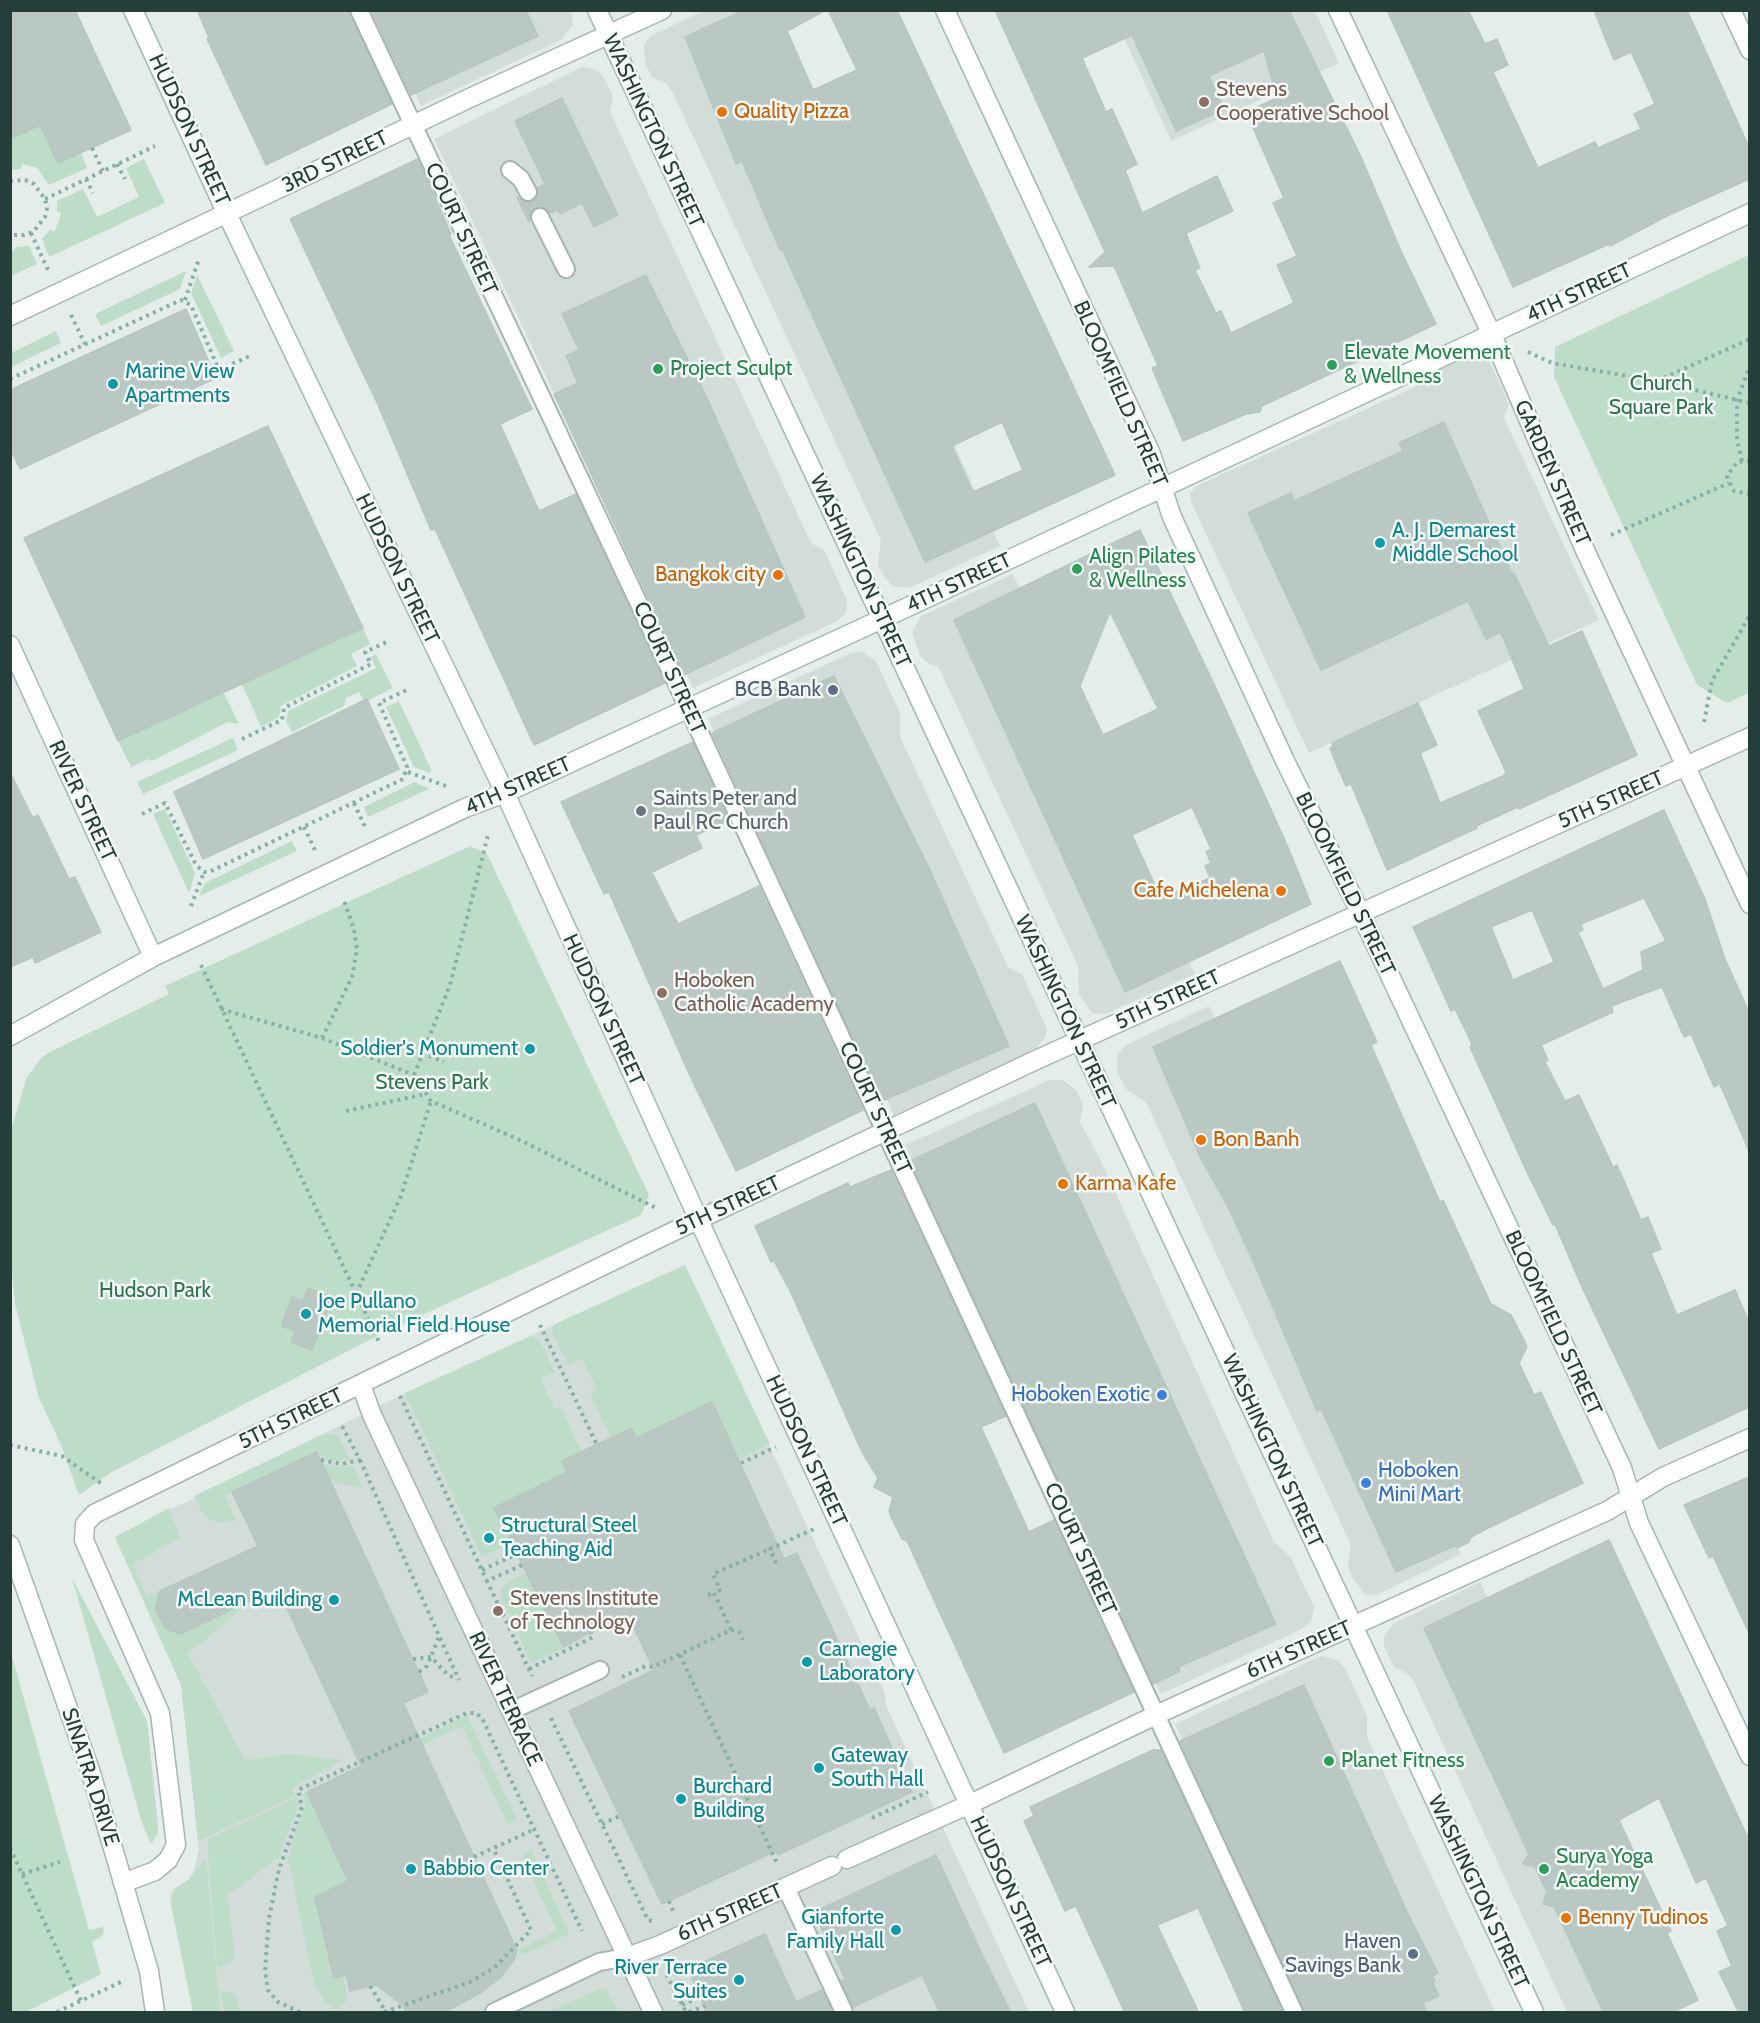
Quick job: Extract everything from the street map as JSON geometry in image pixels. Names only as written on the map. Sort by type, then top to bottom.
[{"type":"street","name":"HUDSON STREET","points":[[133,10],[227,214],[505,794],[698,1220],[1065,2013]]},
{"type":"street","name":"WASHINGTON STREET","points":[[597,10],[1534,2013]]},
{"type":"street","name":"3RD STREET","points":[[10,316],[412,125],[662,10]]},
{"type":"street","name":"BLOOMFIELD STREET","points":[[945,10],[1151,454],[1172,517],[1281,753],[1360,912],[1622,1468],[1639,1523],[1749,1756]]},
{"type":"street","name":"GARDEN STREET","points":[[1338,10],[1492,335],[1584,548],[1749,904]]},
{"type":"street","points":[[1731,10],[1749,50]]},
{"type":"street","name":"4TH STREET","points":[[10,1036],[153,957],[465,808],[505,794],[1749,213]]},
{"type":"street","name":"RIVER STREET","points":[[10,645],[153,957]]},
{"type":"street","name":"5TH STREET","points":[[123,1883],[155,1871],[168,1860],[176,1845],[160,1713],[84,1540],[85,1524],[94,1514],[885,1131],[1360,912],[1749,737]]},
{"type":"street","name":"RIVER TERRACE","points":[[361,1385],[372,1415],[653,2013]]},
{"type":"street","name":"6TH STREET","points":[[627,1957],[660,1945],[786,1888],[970,1804],[1158,1714],[1607,1511],[1663,1477],[1749,1438]]},
{"type":"street","name":"SINATRA DRIVE","points":[[10,1545],[90,1770],[149,1971],[154,2013]]},
{"type":"lane","name":"COURT STREET","points":[[359,10],[688,707],[1158,1714],[1294,2013]]},
{"type":"lane","points":[[510,170],[521,179],[528,192]]},
{"type":"lane","points":[[540,217],[566,269]]},
{"type":"lane","points":[[511,1711],[600,1670]]},
{"type":"lane","points":[[786,1888],[844,2013]]},
{"type":"lane","points":[[494,2013],[599,1962],[627,1957]]},
{"type":"path","points":[[45,199],[155,146]]},
{"type":"path","points":[[92,148],[103,171]]},
{"type":"path","points":[[117,164],[125,179]]},
{"type":"path","points":[[86,179],[93,194]]},
{"type":"path","points":[[10,181],[25,180],[33,184],[45,199],[45,217],[31,233],[10,235]]},
{"type":"path","points":[[31,233],[49,272]]},
{"type":"path","points":[[185,300],[199,259]]},
{"type":"path","points":[[10,379],[177,301],[185,300]]},
{"type":"path","points":[[185,300],[193,309],[219,370],[252,355]]},
{"type":"path","points":[[71,315],[85,344]]},
{"type":"path","points":[[1657,381],[1749,339]]},
{"type":"path","points":[[1528,352],[1552,363],[1657,381],[1749,403]]},
{"type":"path","points":[[1749,366],[1737,400],[1737,440],[1747,460],[1729,470],[1729,483],[1734,491],[1749,494]]},
{"type":"path","points":[[1611,535],[1729,483]]},
{"type":"path","points":[[1704,722],[1712,681],[1749,615]]},
{"type":"path","points":[[242,739],[282,720],[284,708],[371,664],[365,652],[388,641]]},
{"type":"path","points":[[409,689],[379,704],[408,772],[446,786]]},
{"type":"path","points":[[191,906],[204,872],[403,779],[408,772]]},
{"type":"path","points":[[354,802],[365,827]]},
{"type":"path","points":[[142,814],[165,803],[196,866],[204,872]]},
{"type":"path","points":[[304,827],[315,850]]},
{"type":"path","points":[[414,1075],[450,985],[488,835]]},
{"type":"path","points":[[322,1038],[352,977],[357,950],[354,929],[344,898]]},
{"type":"path","points":[[201,965],[380,1344]]},
{"type":"path","points":[[221,1009],[322,1038],[414,1075],[430,1101],[522,1141],[658,1209]]},
{"type":"path","points":[[422,1053],[444,1062]]},
{"type":"path","points":[[346,1111],[426,1094]]},
{"type":"path","points":[[356,1295],[401,1196],[430,1101]]},
{"type":"path","points":[[540,1325],[597,1444]]},
{"type":"path","points":[[400,1396],[533,1678]]},
{"type":"path","points":[[341,1424],[459,1680],[448,1675],[431,1657]]},
{"type":"path","points":[[10,1445],[62,1456],[102,1484]]},
{"type":"path","points":[[741,1463],[776,1447]]},
{"type":"path","points":[[321,1460],[342,1464],[360,1461]]},
{"type":"path","points":[[708,1595],[720,1590],[713,1574],[814,1529]]},
{"type":"path","points":[[770,1549],[776,1563]]},
{"type":"path","points":[[482,1570],[513,1556]]},
{"type":"path","points":[[487,1581],[522,1565]]},
{"type":"path","points":[[714,1593],[731,1630]]},
{"type":"path","points":[[616,1680],[646,1666],[653,1667],[731,1630],[739,1632],[743,1640]]},
{"type":"path","points":[[529,1669],[593,1637],[591,1633]]},
{"type":"path","points":[[419,1672],[424,1669],[431,1657],[439,1636]]},
{"type":"path","points":[[680,1654],[777,1863]]},
{"type":"path","points":[[413,1659],[431,1657]]},
{"type":"path","points":[[552,1711],[551,1718],[648,1920],[652,1921],[673,1911],[669,1901]]},
{"type":"path","points":[[300,2013],[278,2002],[268,1990],[265,1971],[269,1918],[279,1869],[302,1807],[298,1790],[467,1713],[476,1713],[482,1718],[582,1931]]},
{"type":"path","points":[[871,1819],[928,1792]]},
{"type":"path","points":[[602,1824],[622,1815]]},
{"type":"path","points":[[474,1857],[535,1829]]},
{"type":"path","points":[[10,1848],[81,2001]]},
{"type":"path","points":[[370,1986],[385,2012],[470,1982],[494,1968],[531,1930],[493,1848]]},
{"type":"path","points":[[22,1874],[60,1862]]},
{"type":"path","points":[[672,1965],[666,1972],[687,2013],[705,2006]]},
{"type":"path","points":[[57,2013],[121,1982]]},
{"type":"path","points":[[682,2005],[700,1997]]},
{"type":"shaded area","points":[[572,10],[573,25],[561,40],[421,106],[376,11]]},
{"type":"shaded area","points":[[703,11],[757,11],[1000,546],[909,588],[893,586],[885,578],[878,565],[881,540],[673,93],[667,84],[652,77],[645,63],[644,44],[652,35]]},
{"type":"shaded area","name":"Stevens Cooperative School","points":[[1112,11],[1315,11],[1339,63],[1171,141]]},
{"type":"shaded area","points":[[582,67],[597,70],[603,76],[613,97],[610,112],[811,543],[824,550],[847,600],[846,613],[837,621],[693,688],[434,139]]},
{"type":"shaded area","points":[[1475,351],[1488,358],[1509,404],[1504,418],[1599,620],[1309,753],[1191,502],[1190,493],[1196,486],[1415,387],[1419,377]]},
{"type":"shaded area","points":[[1013,574],[1195,974],[1105,1014],[1092,1013],[1079,995],[1078,966],[938,666],[929,664],[920,656],[912,632],[921,616]]},
{"type":"shaded area","points":[[862,652],[876,661],[900,713],[900,737],[1008,967],[1022,974],[1047,1029],[1045,1038],[1035,1049],[894,1115],[708,719],[851,653]]},
{"type":"shaded area","points":[[1209,1006],[1461,1554],[1376,1595],[1364,1594],[1350,1574],[1348,1563],[1351,1545],[1146,1102],[1126,1089],[1118,1074],[1117,1055],[1126,1045]]},
{"type":"shaded area","points":[[1050,1080],[1063,1080],[1077,1091],[1083,1106],[1080,1122],[1102,1163],[1274,1542],[1290,1556],[1314,1607],[1311,1622],[1300,1630],[1161,1694],[903,1146]]},
{"type":"shaded area","name":"Stevens Institute of Technology","points":[[685,1265],[884,1691],[887,1708],[1029,2012],[193,2012],[170,1896],[173,1890],[188,1880],[194,1871],[199,1849],[181,1685],[115,1537],[405,1393]]},
{"type":"shaded area","points":[[1480,1582],[1673,2012],[1567,2012],[1413,1680],[1408,1674],[1394,1667],[1384,1647],[1384,1636],[1393,1624]]},
{"type":"shaded area","points":[[1321,1656],[1338,1660],[1346,1670],[1367,1716],[1367,1737],[1495,2012],[1310,2012],[1175,1724]]},
{"type":"green space","points":[[40,125],[58,163],[81,153],[87,168],[49,185],[37,168],[22,164],[21,169],[11,170],[10,139]]},
{"type":"green space","points":[[144,159],[165,203],[49,257],[42,239],[50,230],[54,232],[58,224],[61,213],[57,212],[57,201],[83,189],[97,217],[139,197],[126,168]]},
{"type":"green space","points":[[29,246],[37,264],[11,276],[11,251],[14,251],[15,247]]},
{"type":"green space","name":"Church Square Park","points":[[1749,255],[1749,693],[1727,703],[1697,685],[1554,377],[1555,347]]},
{"type":"green space","points":[[186,271],[180,289],[101,326],[95,314]]},
{"type":"green space","points":[[197,275],[234,351],[221,358],[191,293]]},
{"type":"green space","points":[[56,331],[61,343],[11,367],[11,353]]},
{"type":"green space","points":[[363,628],[370,644],[351,654],[357,666],[281,706],[279,717],[261,727],[242,684]]},
{"type":"green space","points":[[376,654],[393,688],[367,701],[364,701],[359,692],[346,698],[344,706],[292,732],[286,721],[288,711],[376,668],[371,657]]},
{"type":"green space","points":[[224,693],[239,724],[228,722],[152,761],[148,759],[131,767],[118,741]]},
{"type":"green space","points":[[399,701],[431,769],[430,773],[414,767],[386,707]]},
{"type":"green space","points":[[233,738],[238,750],[143,794],[137,782]]},
{"type":"green space","points":[[415,782],[429,789],[368,817],[364,807]]},
{"type":"green space","points":[[165,809],[195,873],[189,893],[153,814]]},
{"type":"green space","points":[[292,841],[297,851],[199,896],[205,883]]},
{"type":"green space","points":[[470,846],[487,854],[649,1195],[641,1215],[387,1331],[110,1473],[79,1495],[61,1445],[39,1398],[15,1304],[10,1247],[11,1130],[27,1077],[41,1058],[50,1052],[169,994],[165,986]]},
{"type":"green space","points":[[685,1265],[770,1444],[739,1459],[712,1402],[636,1438],[631,1428],[611,1438],[590,1393],[597,1389],[582,1359],[568,1365],[552,1332],[553,1325]]},
{"type":"green space","points":[[532,1336],[541,1343],[555,1372],[540,1379],[555,1409],[561,1407],[581,1452],[562,1461],[567,1472],[495,1508],[514,1549],[501,1548],[482,1557],[405,1393]]},
{"type":"green space","points":[[324,1434],[338,1435],[350,1459],[330,1461],[317,1452],[225,1495],[236,1521],[218,1523],[207,1518],[200,1509],[194,1496]]},
{"type":"green space","points":[[323,1463],[337,1467],[353,1466],[363,1488],[336,1483],[330,1479]]},
{"type":"green space","points":[[169,1508],[180,1538],[133,1564],[147,1597],[160,1591],[155,1609],[166,1629],[181,1634],[253,1599],[233,1557],[258,1546],[278,1590],[245,1605],[207,1639],[187,1652],[245,1760],[291,1754],[342,1760],[292,1788],[295,1796],[198,1841],[181,1685],[115,1537]]},
{"type":"green space","points":[[526,1573],[562,1649],[531,1663],[500,1594],[505,1583]]},
{"type":"green space","points":[[72,1578],[147,1721],[158,1825],[158,1834],[151,1844],[142,1823]]},
{"type":"green space","points":[[11,1653],[89,1930],[103,1927],[104,1931],[102,1936],[92,1942],[101,1974],[26,2012],[10,2012]]},
{"type":"green space","points":[[467,1715],[517,1820],[508,1825],[462,1726],[422,1745],[419,1739]]},
{"type":"green space","points":[[307,1792],[348,1881],[315,1897],[334,1978],[343,1976],[348,1997],[346,2002],[335,2009],[326,2002],[314,1983],[288,1859],[292,1839],[306,1806],[303,1794]]},
{"type":"green space","points":[[296,1798],[298,1806],[279,1857],[227,1896],[235,1956],[230,1963],[217,1967],[207,1840]]},
{"type":"green space","points":[[532,1850],[569,1934],[521,1956],[517,1950],[557,1931],[522,1855]]},
{"type":"green space","points":[[206,1859],[220,2012],[193,2012],[171,1905],[173,1890],[188,1880]]},
{"type":"green space","points":[[602,1988],[608,1991],[618,2012],[547,2012]]},
{"type":"green space","points":[[219,1990],[235,1994],[241,2012],[225,2012]]},
{"type":"building","points":[[10,10],[75,10],[131,130],[58,163],[40,125],[10,139]]},
{"type":"building","points":[[197,10],[349,10],[392,104],[266,165],[207,39],[209,38]]},
{"type":"building","points":[[371,10],[526,10],[538,36],[411,95]]},
{"type":"building","points":[[744,10],[826,10],[787,31],[813,90],[857,70],[828,10],[897,10],[1115,475],[925,562],[782,249],[780,250],[742,161],[736,164],[685,37]],"holes":[[[1002,422],[1023,470],[973,492],[952,446]]]},
{"type":"building","points":[[995,10],[1289,10],[1361,157],[1401,251],[1436,324],[1262,406],[1260,412],[1246,414],[1183,441],[1152,368],[1158,366],[1114,266],[1089,267],[1105,252]],"holes":[[[1132,35],[1176,131],[1224,109],[1209,76],[1264,51],[1277,98],[1246,112],[1284,198],[1273,203],[1297,256],[1277,265],[1294,303],[1231,333],[1221,311],[1216,313],[1195,270],[1200,268],[1186,233],[1233,211],[1217,176],[1142,213],[1125,170],[1137,164],[1112,109],[1106,112],[1082,58]]]},
{"type":"building","points":[[1387,10],[1468,10],[1485,44],[1497,39],[1508,65],[1493,72],[1538,168],[1595,142],[1598,148],[1641,129],[1634,114],[1655,104],[1631,52],[1614,60],[1594,10],[1687,10],[1749,147],[1749,179],[1667,216],[1610,246],[1609,244],[1513,287]]},
{"type":"building","points":[[562,98],[618,215],[594,227],[582,203],[560,214],[558,210],[550,213],[545,208],[536,207],[531,212],[529,222],[517,197],[527,202],[532,201],[537,197],[537,188],[545,184],[515,121]]},
{"type":"building","points":[[418,159],[451,234],[449,235],[532,409],[500,424],[539,511],[576,494],[665,683],[534,745],[435,529],[431,530],[378,405],[290,219]]},
{"type":"building","points":[[646,275],[705,394],[805,617],[684,675],[554,394],[578,383],[566,356],[579,350],[562,314]]},
{"type":"building","name":"Marine View Apartments","points":[[186,309],[216,378],[20,469],[10,448],[10,390]]},
{"type":"building","points":[[1444,422],[1512,574],[1514,573],[1549,646],[1582,631],[1637,755],[1476,826],[1477,828],[1387,870],[1351,784],[1346,786],[1337,766],[1330,748],[1333,747],[1332,743],[1418,703],[1437,745],[1420,753],[1440,803],[1503,776],[1506,772],[1478,711],[1524,689],[1501,632],[1486,639],[1468,601],[1321,670],[1248,513],[1291,493],[1294,501],[1403,451],[1399,443]]},
{"type":"building","points":[[268,426],[363,628],[118,741],[24,538]]},
{"type":"building","points":[[1140,530],[1215,686],[1287,845],[1311,904],[1125,992],[954,620]],"holes":[[[1110,612],[1158,709],[1103,735],[1080,686]],[[1192,807],[1211,849],[1206,852],[1211,863],[1205,866],[1210,878],[1161,898],[1132,835]]]},
{"type":"building","points":[[834,676],[928,866],[1009,1046],[882,1101],[712,733]]},
{"type":"building","points":[[367,699],[399,769],[203,859],[174,792]]},
{"type":"building","points":[[693,742],[729,820],[696,835],[702,848],[652,872],[678,924],[759,886],[863,1110],[736,1171],[690,1076],[609,892],[604,894],[561,802]]},
{"type":"building","points":[[10,772],[33,818],[38,815],[69,879],[75,877],[101,932],[35,963],[33,957],[10,967]]},
{"type":"building","points":[[1664,810],[1705,899],[1725,959],[1749,1012],[1749,1151],[1720,1084],[1714,1087],[1691,1034],[1684,1037],[1662,987],[1611,1006],[1613,1012],[1541,1045],[1548,1060],[1545,1062],[1565,1101],[1579,1095],[1613,1167],[1617,1165],[1641,1220],[1648,1217],[1661,1249],[1651,1253],[1677,1315],[1735,1290],[1749,1322],[1749,1407],[1659,1449],[1581,1285],[1555,1224],[1553,1225],[1527,1172],[1470,1047],[1472,1044],[1455,1009],[1451,1011],[1413,927]],"holes":[[[1644,898],[1666,941],[1641,952],[1643,970],[1603,989],[1578,932],[1583,930],[1581,924]],[[1532,910],[1554,962],[1513,980],[1491,927]]]},
{"type":"building","points":[[1340,961],[1377,1042],[1371,1045],[1440,1202],[1443,1200],[1491,1304],[1511,1315],[1524,1340],[1527,1347],[1519,1363],[1534,1395],[1541,1392],[1583,1483],[1490,1527],[1457,1548],[1454,1546],[1396,1572],[1321,1409],[1317,1411],[1253,1261],[1229,1209],[1200,1157],[1153,1047]]},
{"type":"building","points":[[1035,1103],[1276,1624],[1178,1667],[1180,1671],[1153,1684],[910,1161]]},
{"type":"building","points":[[891,1170],[1006,1416],[981,1427],[1029,1532],[1054,1520],[1134,1692],[1004,1753],[907,1541],[902,1539],[892,1519],[889,1511],[893,1497],[874,1487],[878,1478],[861,1450],[791,1293],[774,1261],[771,1262],[755,1226],[848,1183],[850,1187]]},
{"type":"building","name":"Joe Pullano Memorial Field House","points":[[308,1288],[333,1297],[312,1350],[291,1342],[295,1331],[281,1326],[292,1297],[303,1301]]},
{"type":"building","points":[[712,1402],[784,1559],[797,1553],[870,1710],[874,1708],[912,1792],[778,1855],[776,1851],[662,1904],[569,1711],[654,1670],[631,1622],[597,1629],[563,1647],[494,1508],[567,1472],[562,1461],[632,1428],[636,1438]]},
{"type":"building","points":[[317,1452],[428,1692],[403,1703],[517,1950],[514,1960],[501,1977],[482,1992],[443,2013],[406,2013],[404,2006],[376,1985],[350,1991],[346,1975],[334,1978],[315,1897],[348,1881],[307,1792],[361,1766],[277,1587],[181,1634],[166,1629],[155,1609],[160,1591],[258,1546],[232,1492]]},
{"type":"building","points":[[1749,1477],[1749,1633],[1713,1556],[1709,1558],[1684,1505]]},
{"type":"building","points":[[1609,1540],[1749,1840],[1749,2013],[1739,2013],[1719,1972],[1732,1966],[1717,1931],[1728,1926],[1706,1878],[1696,1883],[1659,1798],[1619,1820],[1671,1931],[1667,1933],[1698,2000],[1671,2013],[1604,2013],[1554,1907],[1543,1904],[1547,1892],[1535,1867],[1523,1864],[1529,1854],[1424,1628]]},
{"type":"building","points":[[1304,1685],[1408,1914],[1438,1973],[1432,1976],[1439,1996],[1423,2003],[1427,2013],[1304,2013],[1180,1741]]},
{"type":"building","points":[[1153,1750],[1161,1750],[1283,2013],[1245,2013],[1198,1908],[1157,1925],[1199,2013],[1125,2013],[1076,1906],[1065,1911],[1024,1821],[1034,1816],[1030,1807]]},
{"type":"building","name":"Gianforte Family Hall","points":[[936,1855],[1011,2013],[940,2013],[922,1975],[853,2007],[841,1981],[845,1979],[814,1912]]},
{"type":"building","name":"River Terrace Suites","points":[[765,1934],[796,2002],[822,1990],[833,2013],[707,2013],[688,1969]]},
{"type":"place","name":"Stevens Cooperative School","points":[[1204,102]]},
{"type":"place","name":"Quality Pizza","points":[[722,112]]},
{"type":"place","name":"Elevate Movement & Wellness","points":[[1332,365]]},
{"type":"place","name":"Project Sculpt","points":[[658,369]]},
{"type":"place","name":"Marine View Apartments","points":[[113,384]]},
{"type":"place","name":"A. J. Demarest Middle School","points":[[1380,543]]},
{"type":"place","name":"Align Pilates & Wellness","points":[[1077,569]]},
{"type":"place","name":"Bangkok city","points":[[778,575]]},
{"type":"place","name":"BCB Bank","points":[[833,690]]},
{"type":"place","name":"Saints Peter and Paul RC Church","points":[[641,811]]},
{"type":"place","name":"Cafe Michelena","points":[[1281,891]]},
{"type":"place","name":"Hoboken Catholic Academy","points":[[662,993]]},
{"type":"place","name":"Soldier's Monument","points":[[530,1049]]},
{"type":"place","name":"Bon Banh","points":[[1201,1140]]},
{"type":"place","name":"Karma Kafe","points":[[1063,1184]]},
{"type":"place","name":"Joe Pullano Memorial Field House","points":[[306,1314]]},
{"type":"place","name":"Hoboken Exotic","points":[[1162,1395]]},
{"type":"place","name":"Hoboken Mini Mart","points":[[1366,1483]]},
{"type":"place","name":"Structural Steel Teaching Aid","points":[[489,1538]]},
{"type":"place","name":"McLean Building","points":[[334,1600]]},
{"type":"place","name":"Stevens Institute of Technology","points":[[498,1611]]},
{"type":"place","name":"Carnegie Laboratory","points":[[807,1662]]},
{"type":"place","name":"Planet Fitness","points":[[1329,1761]]},
{"type":"place","name":"Gateway South Hall","points":[[819,1768]]},
{"type":"place","name":"Burchard Building","points":[[681,1799]]},
{"type":"place","name":"Babbio Center","points":[[411,1869]]},
{"type":"place","name":"Surya Yoga Academy","points":[[1544,1869]]},
{"type":"place","name":"Benny Tudinos","points":[[1566,1918]]},
{"type":"place","name":"Gianforte Family Hall","points":[[896,1930]]},
{"type":"place","name":"Haven Savings Bank","points":[[1413,1954]]},
{"type":"place","name":"River Terrace Suites","points":[[739,1980]]},
{"type":"park label","name":"Stevens Park","points":[[432,1083]]},
{"type":"park label","name":"Hudson Park","points":[[155,1291]]}]
